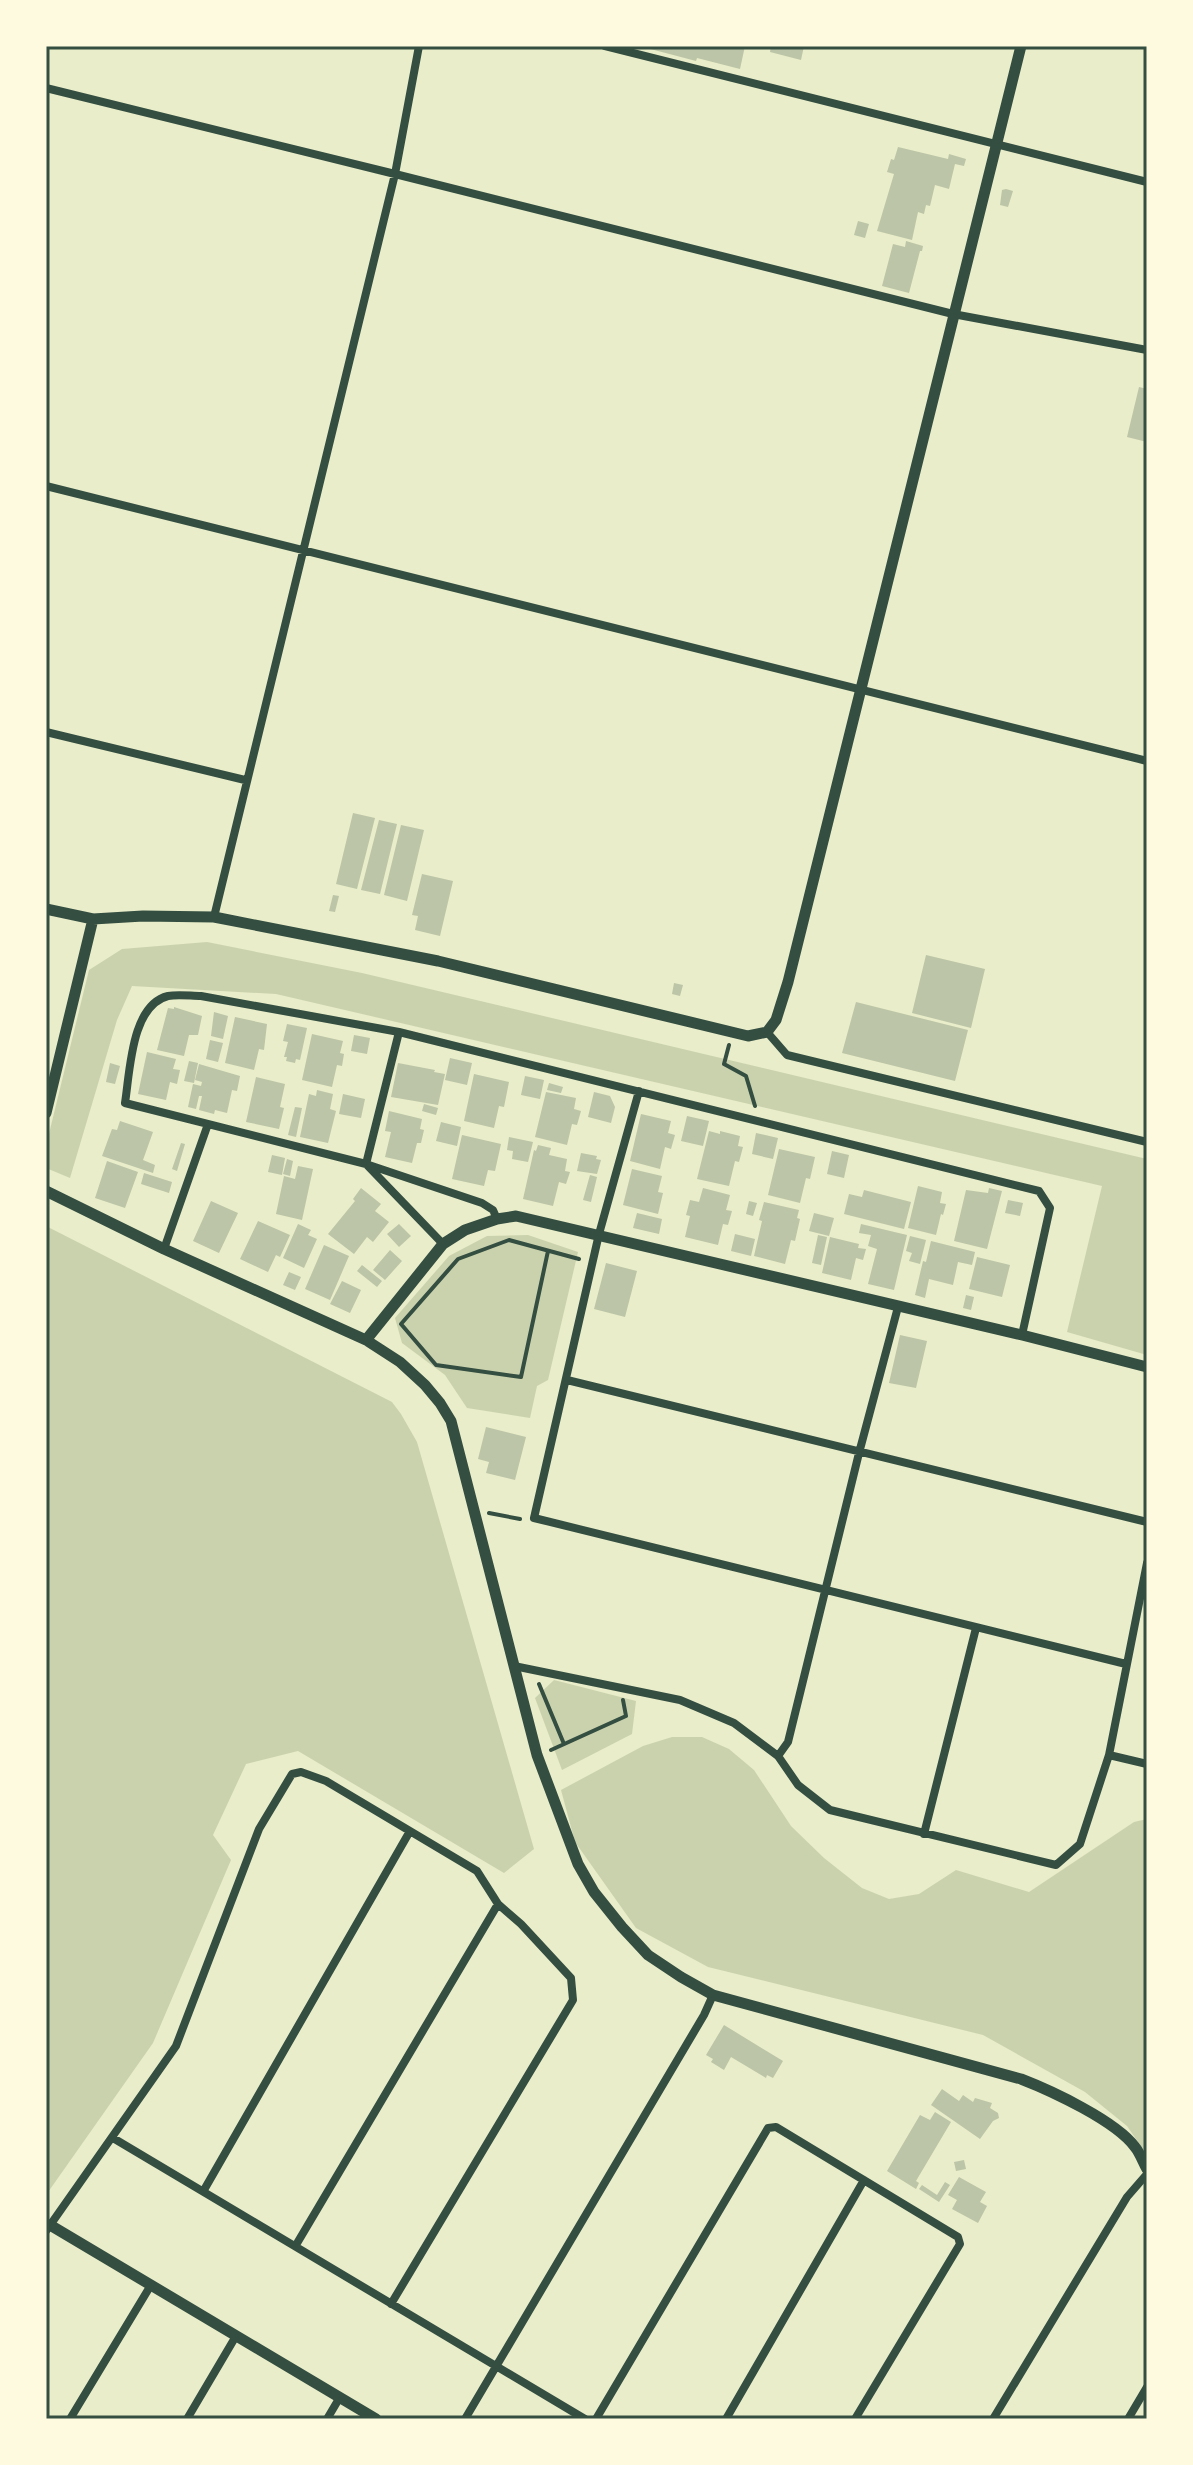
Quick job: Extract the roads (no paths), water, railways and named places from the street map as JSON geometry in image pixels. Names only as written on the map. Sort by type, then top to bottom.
[{"type":"street","points":[[214,917],[395,174],[419,46]]},
{"type":"street","points":[[605,46],[1147,182]]},
{"type":"street","points":[[46,909],[93,919],[214,917],[438,961],[748,1036],[767,1032],[776,1020],[788,982],[1021,46]]},
{"type":"street","points":[[46,88],[953,314],[1147,350]]},
{"type":"street","points":[[46,486],[1147,761]]},
{"type":"street","points":[[46,732],[245,780]]},
{"type":"street","points":[[46,1113],[93,919]]},
{"type":"street","points":[[497,1219],[493,1210],[482,1203],[366,1164],[125,1103],[138,1026],[151,1006],[168,996],[201,996],[399,1032],[1039,1191],[1050,1208],[1022,1335]]},
{"type":"street","points":[[366,1164],[399,1032]]},
{"type":"street","points":[[767,1032],[787,1055],[1147,1142]]},
{"type":"street","points":[[639,1091],[599,1234],[534,1518],[1126,1664]]},
{"type":"street","points":[[164,1249],[208,1124]]},
{"type":"street","points":[[366,1164],[443,1244]]},
{"type":"street","points":[[46,1191],[164,1249],[366,1340],[400,1362],[440,1403],[451,1421],[537,1755],[578,1864],[594,1892],[648,1955],[713,1995],[1021,2079],[1054,2092],[1102,2120],[1134,2145],[1147,2171],[1127,2197],[993,2419]]},
{"type":"street","points":[[366,1340],[443,1244],[465,1230],[516,1216],[1147,1367]]},
{"type":"street","points":[[778,1756],[788,1742],[898,1307]]},
{"type":"street","points":[[567,1380],[1147,1522]]},
{"type":"street","points":[[514,1666],[680,1700],[734,1723],[778,1756],[798,1785],[830,1810],[1056,1865],[1080,1844],[1109,1755],[1147,1563]]},
{"type":"street","points":[[924,1834],[976,1628]]},
{"type":"street","points":[[1109,1755],[1147,1764]]},
{"type":"street","points":[[376,2419],[151,2285],[48,2228],[176,2046],[259,1829],[292,1774],[301,1772],[326,1781],[477,1871],[498,1904],[571,1978],[573,2000],[391,2304]]},
{"type":"street","points":[[204,2190],[410,1831]]},
{"type":"street","points":[[296,2245],[498,1904]]},
{"type":"street","points":[[465,2419],[713,1995]]},
{"type":"street","points":[[596,2419],[768,2128],[776,2127],[958,2237],[960,2244],[855,2419]]},
{"type":"street","points":[[113,2138],[585,2419]]},
{"type":"street","points":[[726,2419],[864,2180]]},
{"type":"street","points":[[70,2419],[151,2285]]},
{"type":"street","points":[[187,2419],[236,2336]]},
{"type":"street","points":[[1128,2419],[1147,2387]]},
{"type":"street","points":[[327,2419],[340,2397]]}]
